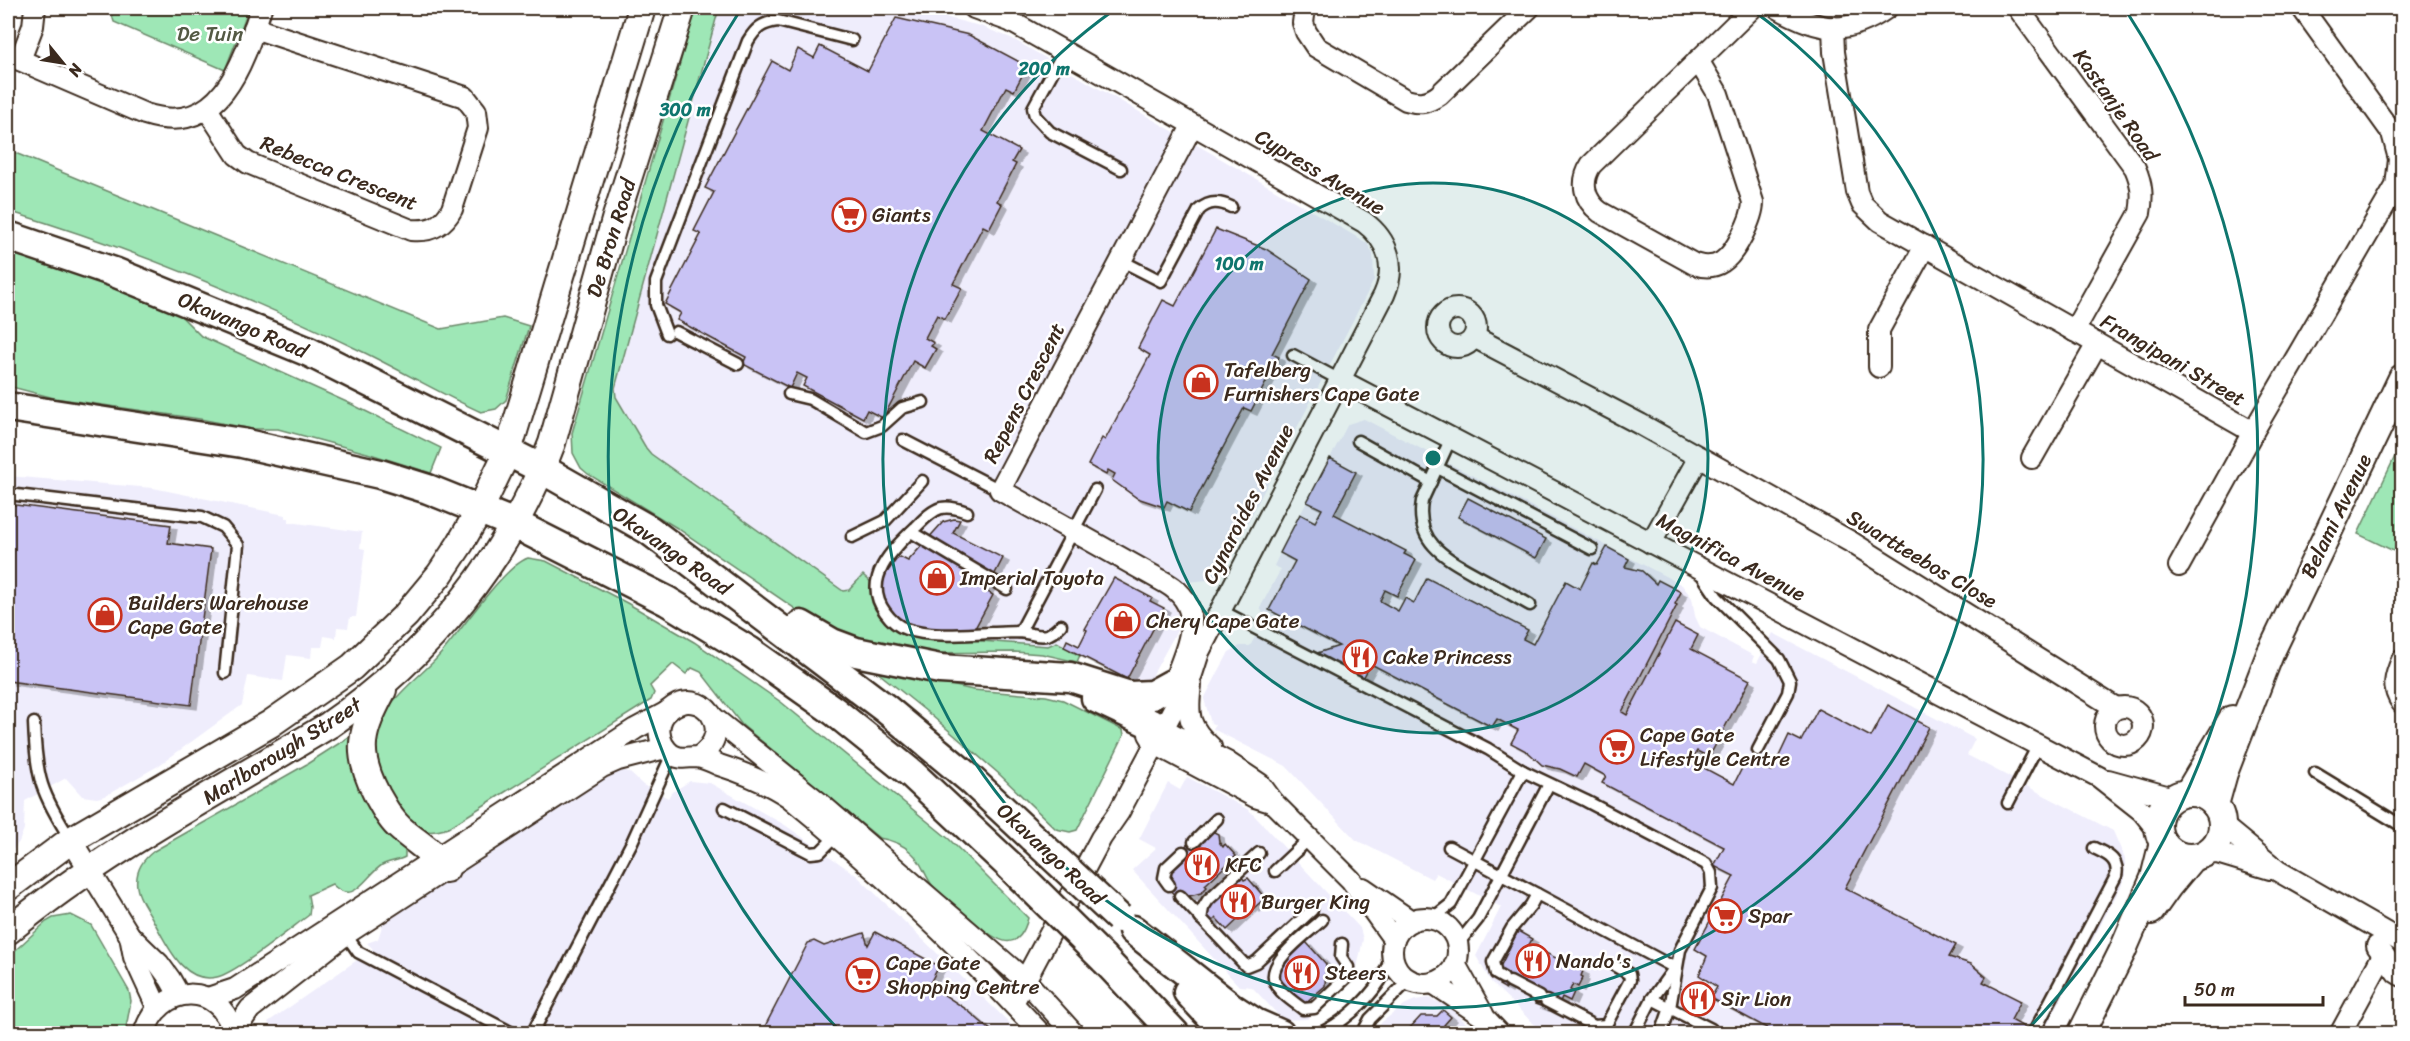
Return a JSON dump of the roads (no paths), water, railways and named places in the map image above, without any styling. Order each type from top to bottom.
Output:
[{"type":"main road","name":"Okavango Road","points":[[8,236],[114,272],[309,352],[508,451],[649,530],[886,709],[970,779],[1126,924],[1227,1034]]},
{"type":"main road","name":"Okavango Road","points":[[8,407],[242,443],[380,474],[428,489],[515,524],[667,601],[749,651],[834,711],[912,774],[1008,864],[1175,1034]]},
{"type":"main road","points":[[649,530],[812,632],[844,648],[879,658],[940,669],[1070,677],[1130,696],[1152,695],[1181,676]]},
{"type":"main road","points":[[1032,676],[1066,684],[1154,732]]},
{"type":"main road","points":[[1126,924],[1232,1008],[1255,1023],[1280,1034]]},
{"type":"main road","points":[[1130,986],[1143,1018],[1153,1034]]},
{"type":"street","points":[[34,8],[33,26],[14,58],[155,117],[166,119],[187,117],[207,109],[230,86],[261,8]]},
{"type":"street","name":"De Bron Road","points":[[480,509],[508,451],[642,8]]},
{"type":"street","name":"De Bron Road","points":[[515,524],[542,469],[552,442],[615,220],[682,8]]},
{"type":"street","name":"Cypress Avenue","points":[[974,8],[1010,21],[1064,51],[1364,222],[1380,236],[1391,265],[1388,285],[1340,380]]},
{"type":"street","points":[[1305,8],[1303,23],[1316,47],[1406,100],[1418,103],[1432,100],[1439,95],[1528,8]]},
{"type":"street","points":[[1698,60],[1718,94],[1753,202],[1751,217],[1729,256],[1723,262],[1708,267],[1694,264],[1600,212],[1588,200],[1584,185],[1591,165],[1698,60],[1752,8]]},
{"type":"street","points":[[1778,8],[1805,22],[1833,27],[1856,24],[1887,8]]},
{"type":"street","name":"Kastanje Road","points":[[2018,8],[2135,168],[2141,183],[2143,198],[2140,213],[2074,331]]},
{"type":"street","name":"Frangipani Street","points":[[1833,27],[1834,52],[1857,192],[1870,213],[2253,432],[2391,197],[2398,176],[2399,159],[2391,133],[2302,8]]},
{"type":"street","name":"Rebecca Crescent","points":[[207,109],[241,159],[411,230],[427,230],[442,223],[452,209],[478,128],[476,111],[465,97],[254,28]]},
{"type":"street","name":"Repens Crescent","points":[[1181,676],[1191,633],[1190,611],[1187,602],[1175,589],[1000,490],[1192,126]]},
{"type":"street","points":[[1879,367],[1879,330],[1925,246]]},
{"type":"street","name":"Swartteebos Close","points":[[1474,337],[1699,457],[1851,542],[2116,708]]},
{"type":"street","points":[[2032,458],[2097,344]]},
{"type":"street","name":"Belami Avenue","points":[[2219,815],[2224,773],[2270,654],[2403,378]]},
{"type":"street","name":"Magnifica Avenue","points":[[1340,380],[2099,777],[2142,811],[2161,837]]},
{"type":"street","name":"Cynaroides Avenue","points":[[1013,1003],[1101,838],[1109,804],[1154,732],[1181,676],[1199,652],[1340,380]]},
{"type":"street","points":[[2178,566],[2253,432]]},
{"type":"street","points":[[1652,543],[1699,457]]},
{"type":"street","name":"Marlborough Street","points":[[8,887],[70,840],[270,724],[352,667],[406,615],[433,582],[460,544],[480,509]]},
{"type":"street","name":"Marlborough Street","points":[[8,931],[48,898],[89,869],[329,725],[387,682],[422,648],[452,613],[491,562],[515,524]]},
{"type":"street","name":"Belami Avenue","points":[[2182,795],[2270,654]]},
{"type":"street","points":[[2403,660],[2394,681],[2396,692],[2403,703]]},
{"type":"street","points":[[1181,676],[1192,727],[1200,738],[1227,762],[1260,784],[1274,803],[1351,880],[1411,921]]},
{"type":"street","points":[[387,682],[368,720],[363,739],[363,758],[367,774],[388,815],[400,829],[442,863]]},
{"type":"street","points":[[208,998],[235,989],[342,928],[442,863],[635,729],[665,713],[674,705],[685,702],[697,703],[707,709],[714,718],[821,804],[1025,980],[1074,1034]]},
{"type":"street","points":[[665,713],[659,730],[668,751]]},
{"type":"street","points":[[442,863],[602,767],[618,760],[668,751],[689,759],[698,757],[708,751],[714,741],[717,730],[714,718]]},
{"type":"street","points":[[1154,732],[1227,762]]},
{"type":"street","points":[[1154,732],[1255,797],[1274,803]]},
{"type":"street","points":[[698,757],[755,777],[776,788],[929,920],[986,973],[1041,1034]]},
{"type":"street","name":"Magnifica Avenue","points":[[2099,777],[2166,796],[2182,795]]},
{"type":"street","points":[[2082,1030],[2122,952],[2154,878],[2161,837],[2162,811],[2168,802],[2182,795],[2207,798],[2219,815],[2278,871]]},
{"type":"street","points":[[2122,952],[2168,886],[2199,856],[2214,847],[2220,836],[2219,815]]},
{"type":"street","points":[[2161,837],[2171,851],[2181,856],[2217,853],[2278,871],[2403,942]]},
{"type":"street","points":[[70,840],[130,936],[159,964],[178,995]]},
{"type":"street","points":[[1351,880],[1393,947],[1398,970],[1410,980],[1421,984],[1433,983],[1446,976],[1456,954]]},
{"type":"street","points":[[1393,947],[1397,932],[1411,921],[1432,918],[1446,925],[1455,937],[1456,954],[1485,1018]]},
{"type":"street","points":[[2360,918],[2383,955],[2401,970]]},
{"type":"street","points":[[238,1034],[243,1018],[250,1009],[342,928]]},
{"type":"street","points":[[130,936],[134,957],[157,1007]]},
{"type":"street","points":[[2340,1034],[2383,955]]},
{"type":"street","points":[[1433,983],[1485,1018],[1500,1034]]},
{"type":"street","points":[[144,1033],[157,1007],[178,995],[194,994],[208,998],[222,1008],[230,1022],[233,1034]]},
{"type":"lane","points":[[738,364],[672,333],[656,305],[656,282],[748,41],[756,29],[765,22],[778,21],[852,40]]},
{"type":"lane","points":[[1064,51],[1033,108],[1035,116],[1050,132],[1122,169]]},
{"type":"lane","points":[[1120,260],[1161,281],[1199,210],[1209,203],[1217,202],[1231,207]]},
{"type":"lane","points":[[1293,355],[1340,380]]},
{"type":"lane","points":[[789,394],[810,399],[866,432],[882,426],[902,408],[923,402]]},
{"type":"lane","points":[[1451,438],[1422,501],[1420,512],[1428,537],[1444,557],[1530,605]]},
{"type":"lane","points":[[903,440],[1000,490]]},
{"type":"lane","points":[[1358,441],[1431,482]]},
{"type":"lane","points":[[1437,468],[1592,549]]},
{"type":"lane","points":[[852,537],[885,521],[922,481]]},
{"type":"lane","points":[[1020,632],[1095,490]]},
{"type":"lane","points":[[8,494],[202,517],[223,527],[238,545],[225,674]]},
{"type":"lane","points":[[968,512],[957,508],[940,508],[930,514],[895,547],[878,573],[878,596],[881,606],[891,619],[904,628],[926,633],[1020,632],[1042,636],[1049,635],[1061,625]]},
{"type":"lane","points":[[911,532],[1007,589]]},
{"type":"lane","points":[[1697,567],[1717,597],[1779,659],[1790,681],[1788,693],[1758,750]]},
{"type":"lane","points":[[1220,610],[1488,749],[1523,771],[1586,801],[1709,868],[1713,883],[1680,950],[1675,968],[1670,1008],[1661,1034]]},
{"type":"lane","points":[[34,723],[35,761],[40,783],[70,840]]},
{"type":"lane","points":[[2008,803],[2038,745]]},
{"type":"lane","points":[[532,1034],[632,842],[668,751]]},
{"type":"lane","points":[[1432,918],[1451,904],[1523,771]]},
{"type":"lane","points":[[2315,773],[2403,826]]},
{"type":"lane","points":[[1456,954],[1502,875],[1549,784]]},
{"type":"lane","points":[[724,808],[811,853],[820,852],[835,837]]},
{"type":"lane","points":[[1194,842],[1217,819]]},
{"type":"lane","points":[[1275,871],[1310,838]]},
{"type":"lane","points":[[1449,847],[1675,968]]},
{"type":"lane","points":[[2033,1034],[2116,876],[2117,865],[2113,859],[2094,848]]},
{"type":"lane","points":[[1169,885],[1164,878],[1166,868],[1183,852]]},
{"type":"lane","points":[[1201,919],[1208,900],[1259,853]]},
{"type":"lane","points":[[1537,894],[1512,928],[1493,962],[1496,974],[1594,1026],[1606,1025],[1630,980],[1627,972],[1615,966]]},
{"type":"lane","points":[[1180,897],[1246,966],[1256,962],[1312,910]]},
{"type":"lane","points":[[1322,920],[1277,962],[1273,974],[1278,988],[1303,1009],[1314,1008],[1348,976],[1348,967],[1341,957],[1342,944]]},
{"type":"lane","points":[[342,928],[358,952],[514,1034]]},
{"type":"lane","points":[[1318,1034],[1340,1021],[1371,993],[1381,980],[1393,947]]},
{"type":"lane","points":[[1634,1034],[1652,999],[1675,968]]},
{"type":"lane","points":[[1362,1034],[1370,1019],[1410,980]]},
{"type":"lane","points":[[1652,999],[1711,1029]]},
{"type":"place","name":"Giants","points":[[849,215]]},
{"type":"place","name":"Tafelberg Furnishers Cape Gate","points":[[1201,382]]},
{"type":"place","name":"Imperial Toyota","points":[[937,578]]},
{"type":"place","name":"Builders Warehouse Cape Gate","points":[[105,615]]},
{"type":"place","name":"Chery Cape Gate","points":[[1123,621]]},
{"type":"place","name":"Cake Princess","points":[[1360,657]]},
{"type":"place","name":"Cape Gate Lifestyle Centre","points":[[1617,747]]},
{"type":"place","name":"KFC","points":[[1202,865]]},
{"type":"place","name":"Burger King","points":[[1238,902]]},
{"type":"place","name":"Spar","points":[[1725,916]]},
{"type":"place","name":"Nando's","points":[[1533,961]]},
{"type":"place","name":"Steers","points":[[1302,973]]},
{"type":"place","name":"Cape Gate Shopping Centre","points":[[863,975]]},
{"type":"place","name":"Sir Lion","points":[[1698,999]]},
{"type":"park label","name":"De Tuin","points":[[210,34]]}]
